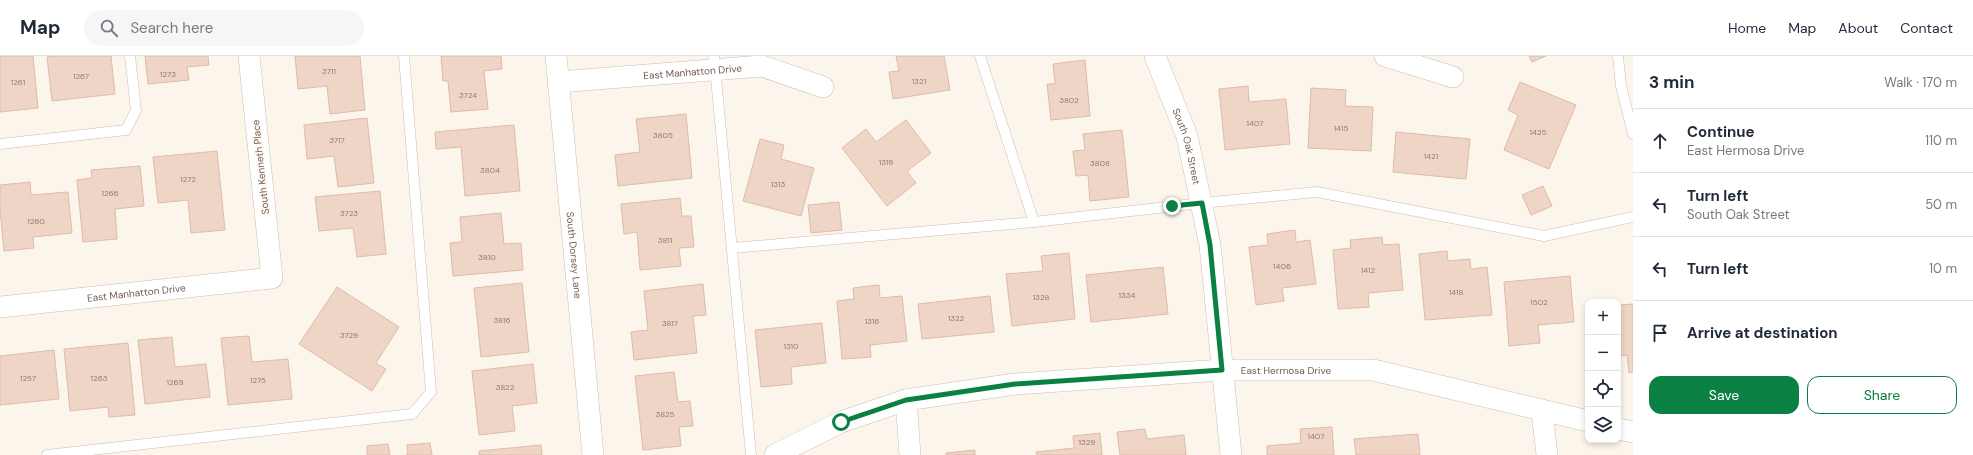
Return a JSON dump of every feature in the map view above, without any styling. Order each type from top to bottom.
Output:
[{"type":"street","name":"South Kenneth Place","points":[[249,56],[272,278]]},
{"type":"street","name":"South Dorsey Lane","points":[[556,56],[593,455]]},
{"type":"street","name":"South Oak Street","points":[[1155,56],[1187,136],[1202,203],[1210,245],[1231,455]]},
{"type":"street","points":[[1385,56],[1453,78]]},
{"type":"street","name":"East Manhatton Drive","points":[[558,82],[714,63],[762,66],[823,88]]},
{"type":"street","name":"East Manhatton Drive","points":[[0,307],[272,278]]},
{"type":"street","name":"East Hermosa Drive","points":[[775,455],[841,422],[906,400],[1015,384],[1222,370],[1373,370],[1585,420]]},
{"type":"street","points":[[906,400],[910,455]]},
{"type":"street","points":[[1542,410],[1546,455]]},
{"type":"street","points":[[1621,429],[1633,432]]},
{"type":"lane","points":[[0,144],[126,130],[136,110],[130,56]]},
{"type":"lane","points":[[47,455],[412,414],[431,392],[404,56]]},
{"type":"lane","points":[[980,56],[1034,222]]},
{"type":"lane","points":[[1618,56],[1621,86],[1633,134]]},
{"type":"lane","points":[[714,63],[751,455]]},
{"type":"lane","points":[[732,248],[1034,222],[1317,192],[1544,236],[1633,217]]},
{"type":"building","points":[[0,56],[33,56],[38,108],[0,112]]},
{"type":"building","points":[[111,56],[115,94],[52,101],[47,57]]},
{"type":"building","points":[[145,56],[208,56],[209,65],[187,67],[189,80],[148,84]]},
{"type":"building","points":[[295,56],[360,56],[365,110],[330,114],[327,86],[298,89]]},
{"type":"building","points":[[441,56],[501,56],[502,69],[484,71],[488,109],[451,112],[448,81],[443,81]]},
{"type":"building","points":[[896,56],[944,56],[950,90],[893,99],[889,72],[899,71]]},
{"type":"building","points":[[1529,56],[1546,56],[1532,62]]},
{"type":"building","points":[[1085,60],[1090,116],[1051,120],[1047,84],[1055,84],[1053,64]]},
{"type":"building","points":[[1520,82],[1576,105],[1549,169],[1504,150],[1518,115],[1508,110]]},
{"type":"building","points":[[1248,86],[1249,102],[1286,99],[1290,144],[1225,150],[1219,89]]},
{"type":"building","points":[[1311,88],[1346,90],[1345,106],[1373,107],[1371,151],[1308,148]]},
{"type":"building","points":[[686,114],[692,178],[618,186],[615,155],[640,152],[636,119]]},
{"type":"building","points":[[367,118],[374,183],[338,187],[334,156],[307,159],[304,125]]},
{"type":"building","points":[[906,120],[931,153],[907,171],[916,183],[887,206],[842,148],[866,129],[876,142]]},
{"type":"building","points":[[514,125],[520,191],[465,196],[461,147],[436,149],[435,132]]},
{"type":"building","points":[[1122,130],[1129,197],[1090,201],[1088,175],[1076,176],[1073,151],[1085,150],[1083,134]]},
{"type":"building","points":[[1396,132],[1470,139],[1466,179],[1393,172]]},
{"type":"building","points":[[760,139],[784,145],[781,159],[814,168],[801,216],[743,201]]},
{"type":"building","points":[[217,151],[225,230],[191,233],[188,200],[158,203],[153,157]]},
{"type":"building","points":[[140,166],[144,206],[115,209],[117,239],[83,242],[77,180],[92,178],[91,170]]},
{"type":"building","points":[[30,182],[31,195],[68,192],[72,233],[33,237],[34,248],[4,251],[0,209],[0,185]]},
{"type":"building","points":[[1543,186],[1552,206],[1531,215],[1522,195]]},
{"type":"building","points":[[380,191],[386,254],[357,257],[353,228],[319,231],[315,197]]},
{"type":"building","points":[[680,198],[682,216],[691,216],[694,247],[679,248],[681,266],[640,270],[637,232],[624,234],[621,204]]},
{"type":"building","points":[[839,202],[842,230],[811,233],[808,205]]},
{"type":"building","points":[[501,213],[504,244],[521,243],[523,270],[453,276],[450,243],[462,242],[460,217]]},
{"type":"building","points":[[1295,230],[1296,242],[1310,240],[1316,284],[1282,288],[1284,301],[1256,305],[1249,247],[1268,245],[1267,234]]},
{"type":"building","points":[[1382,237],[1383,245],[1399,244],[1403,290],[1368,293],[1369,307],[1338,309],[1333,250],[1351,248],[1350,240]]},
{"type":"building","points":[[1447,251],[1448,261],[1470,259],[1471,269],[1487,267],[1492,315],[1425,320],[1419,254]]},
{"type":"building","points":[[1069,253],[1075,319],[1012,326],[1006,274],[1043,271],[1041,256]]},
{"type":"building","points":[[1163,267],[1168,314],[1091,322],[1086,275]]},
{"type":"building","points":[[1570,276],[1574,322],[1538,325],[1540,343],[1509,346],[1504,282]]},
{"type":"building","points":[[522,283],[529,352],[481,357],[474,288]]},
{"type":"building","points":[[703,284],[706,315],[693,316],[697,353],[634,360],[631,332],[648,330],[644,291]]},
{"type":"building","points":[[879,285],[880,298],[902,296],[907,341],[870,345],[871,357],[842,359],[837,301],[854,299],[853,288]]},
{"type":"building","points":[[337,287],[399,327],[376,363],[386,369],[372,391],[299,344]]},
{"type":"building","points":[[990,296],[994,332],[922,339],[918,304]]},
{"type":"building","points":[[1633,304],[1633,372],[1629,373],[1627,355],[1621,356],[1621,305]]},
{"type":"building","points":[[822,323],[826,363],[791,367],[792,384],[761,387],[755,330]]},
{"type":"building","points":[[249,336],[252,362],[288,359],[292,399],[228,405],[221,338]]},
{"type":"building","points":[[172,337],[175,367],[206,364],[210,397],[145,404],[138,340]]},
{"type":"building","points":[[128,343],[135,415],[109,417],[108,407],[70,411],[64,349]]},
{"type":"building","points":[[54,350],[59,399],[0,405],[0,356]]},
{"type":"building","points":[[533,364],[537,403],[512,406],[515,431],[479,435],[472,371]]},
{"type":"building","points":[[674,372],[678,402],[690,401],[693,426],[679,427],[681,446],[643,450],[635,376]]},
{"type":"building","points":[[1332,427],[1334,455],[1267,455],[1267,446],[1301,443],[1300,429]]},
{"type":"building","points":[[1145,429],[1147,439],[1184,435],[1186,455],[1120,455],[1117,432]]},
{"type":"building","points":[[1100,433],[1102,455],[1037,455],[1036,452],[1074,448],[1073,436]]},
{"type":"building","points":[[1418,434],[1420,455],[1356,455],[1354,439]]},
{"type":"building","points":[[430,443],[432,455],[408,455],[407,445]]},
{"type":"building","points":[[388,444],[390,455],[367,455],[367,446]]},
{"type":"building","points":[[541,445],[542,455],[479,455],[479,451]]},
{"type":"building","points":[[975,450],[975,455],[946,455],[946,453]]},
{"type":"route","points":[[841,422],[906,400],[1015,384],[1222,370],[1210,245],[1202,203],[1172,206]]}]
